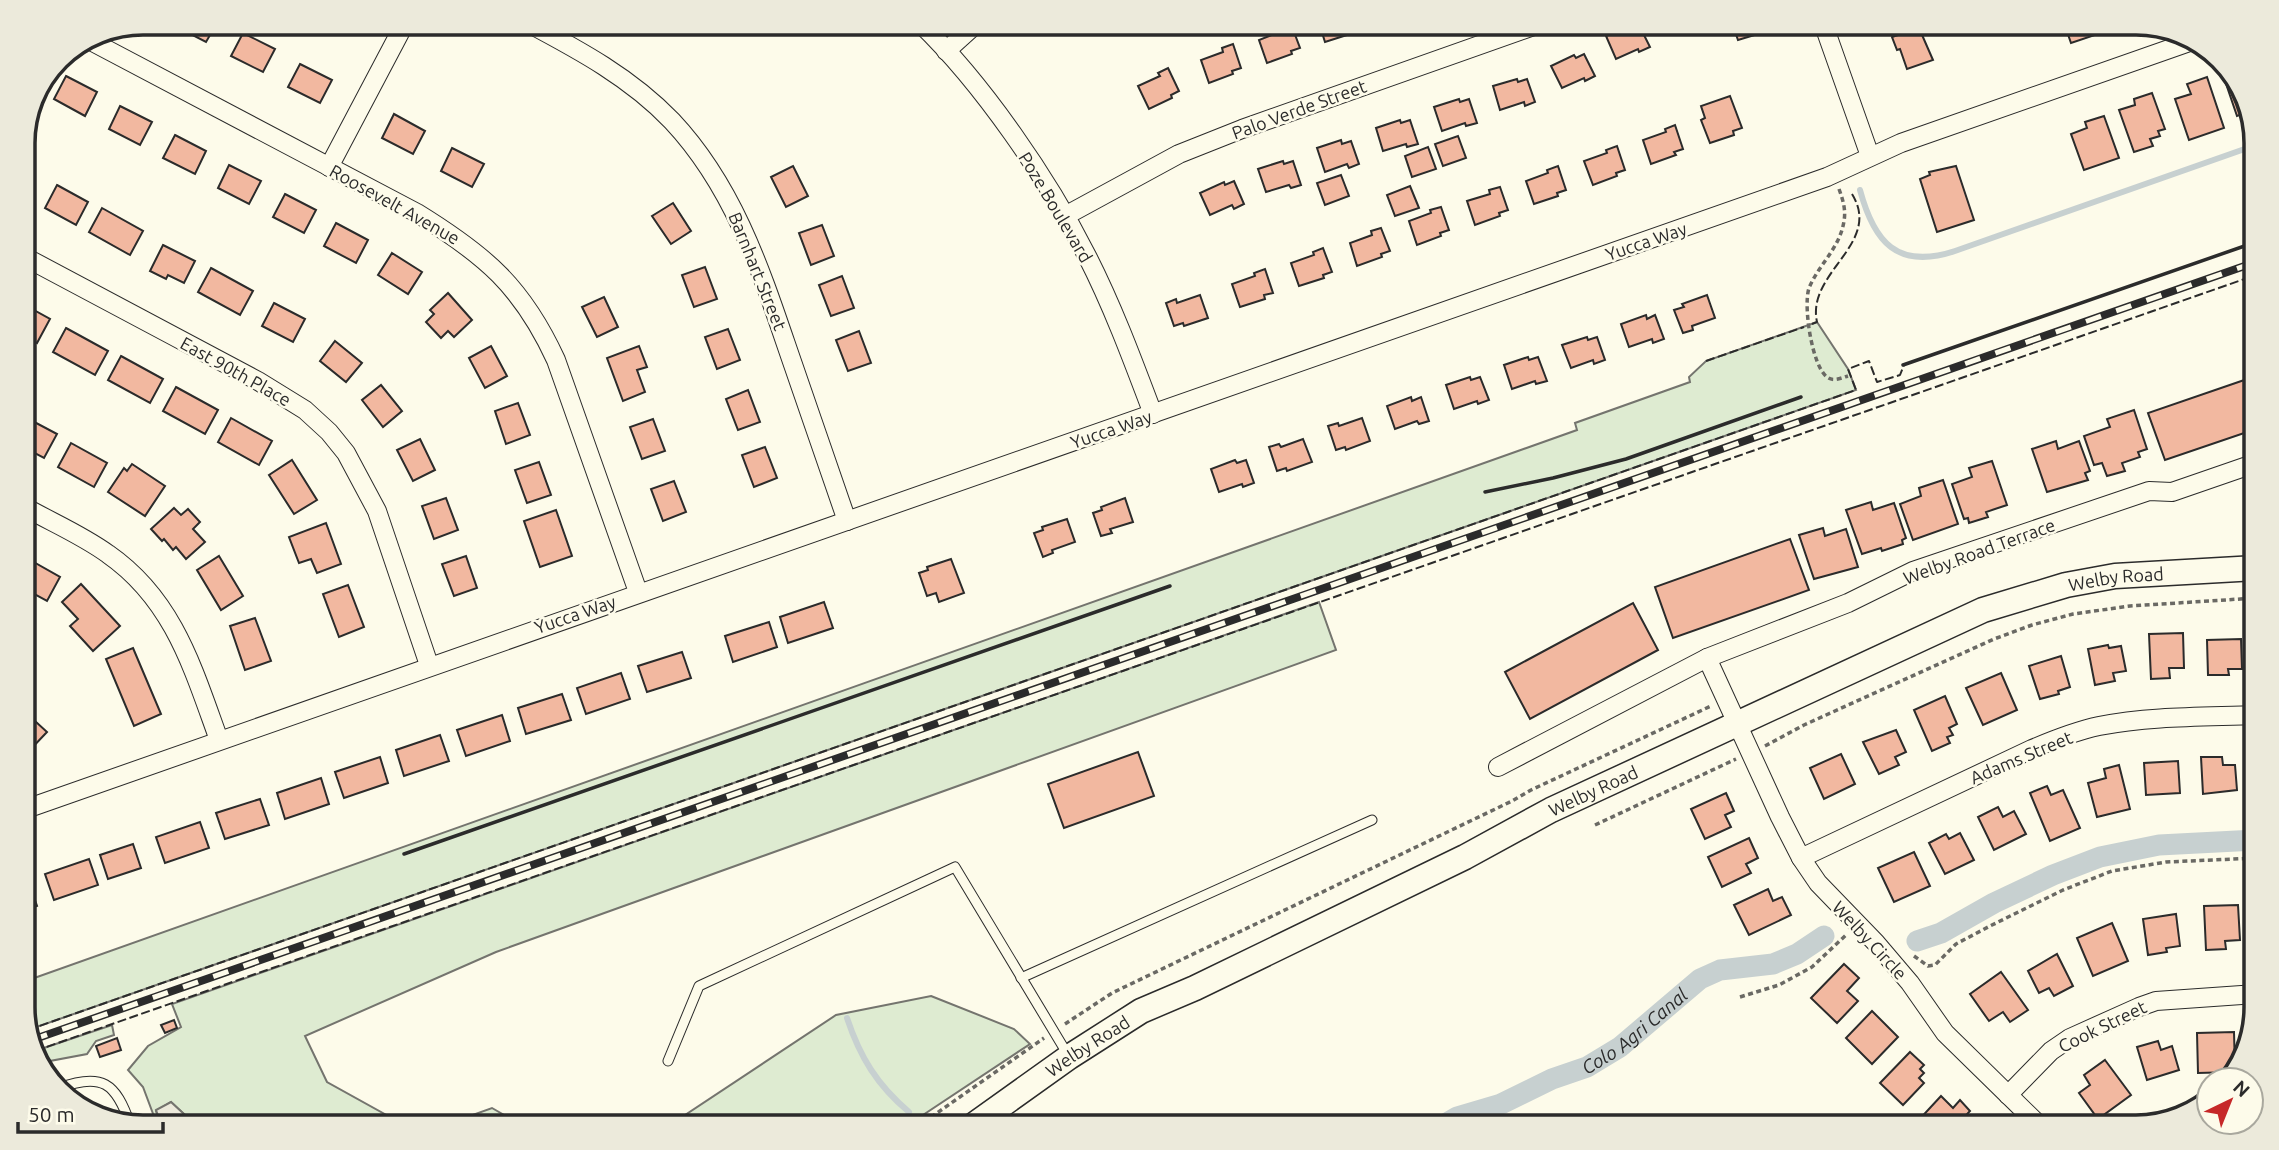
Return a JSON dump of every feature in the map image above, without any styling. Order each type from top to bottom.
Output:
[{"type":"street","points":[[329,167],[399,35]]},
{"type":"street","name":"Barnhart Street","points":[[549,35],[606,67],[642,94],[672,122],[713,173],[738,216],[763,278],[847,521]]},
{"type":"street","name":"Poze Boulevard","points":[[931,35],[1003,123],[1065,216],[1118,322],[1153,414]]},
{"type":"street","points":[[946,51],[964,35]]},
{"type":"street","name":"Palo Verde Street","points":[[1065,216],[1179,154],[1508,35]]},
{"type":"street","points":[[1827,35],[1870,156]]},
{"type":"street","name":"Roosevelt Avenue","points":[[99,45],[460,239],[513,288],[541,327],[556,360],[638,592]]},
{"type":"street","name":"Yucca Way","points":[[35,806],[429,665],[1834,174],[1901,143],[2181,45]]},
{"type":"street","name":"East 90th Place","points":[[35,262],[258,381],[304,410],[329,432],[346,453],[377,511],[429,665]]},
{"type":"street","name":"Welby Road Terrace","points":[[1498,767],[1707,658],[1849,603],[1913,571],[2149,491],[2172,492],[2244,467]]},
{"type":"street","points":[[35,513],[107,553],[153,593],[191,662],[219,740]]},
{"type":"street","name":"Welby Road","points":[[988,1115],[1069,1057],[1141,1011],[1195,988],[1465,857],[1551,810],[1983,610],[2066,584],[2115,576],[2244,569]]},
{"type":"street","points":[[1707,658],[1738,724]]},
{"type":"street","name":"Adams Street","points":[[1801,858],[2066,735],[2097,726],[2134,721],[2244,716]]},
{"type":"street","name":"Welby Circle","points":[[1738,724],[1780,817],[1801,858],[1818,883],[1876,943],[1945,1033],[2028,1115]]},
{"type":"street","name":"Cook Street","points":[[2008,1096],[2051,1051],[2070,1038],[2139,1007],[2156,1001],[2244,995]]},
{"type":"lane","points":[[1021,978],[1372,820]]},
{"type":"lane","points":[[668,1061],[699,986],[955,867],[1069,1057]]},
{"type":"lane","points":[[69,1085],[84,1080],[108,1085],[124,1104],[125,1113]]},
{"type":"path","points":[[1834,174],[1844,205],[1845,219],[1836,246],[1810,288],[1805,311],[1822,370],[1827,377],[1835,380],[1847,376]]},
{"type":"path","points":[[1774,742],[1804,725],[1994,639],[2032,625],[2073,614],[2130,606],[2244,599]]},
{"type":"path","points":[[934,1115],[1112,993],[1531,790],[1726,699]]},
{"type":"path","points":[[1595,825],[1727,763]]},
{"type":"path","points":[[1912,954],[1927,966],[1935,965],[1961,941],[2063,890],[2112,871],[2166,862],[2244,859]]},
{"type":"path","points":[[1740,997],[1779,985],[1812,967],[1845,936]]},
{"type":"green space","points":[[1817,322],[1848,369],[1856,390],[37,1027],[35,978],[1577,430],[1575,423],[1690,382],[1689,377],[1706,361]]},
{"type":"green space","points":[[1319,602],[1336,650],[496,952],[305,1036],[327,1082],[386,1115],[185,1115],[171,1102],[156,1111],[158,1115],[154,1115],[143,1087],[128,1070],[148,1046],[181,1027],[172,1004]]},
{"type":"green space","points":[[931,996],[1014,1029],[1030,1044],[923,1115],[685,1115],[836,1015]]},
{"type":"green space","points":[[112,1025],[114,1035],[96,1041],[87,1054],[50,1061],[43,1048]]},
{"type":"green space","points":[[492,1108],[504,1115],[472,1115]]},
{"type":"shaded area","points":[[171,1102],[185,1115],[158,1115],[156,1110]]},
{"type":"building","points":[[192,35],[210,35],[206,42]]},
{"type":"building","points":[[242,35],[275,49],[263,72],[231,56]]},
{"type":"building","points":[[1272,35],[1295,35],[1300,48],[1291,51],[1292,54],[1267,63],[1259,40]]},
{"type":"building","points":[[1323,35],[1347,35],[1325,42]]},
{"type":"building","points":[[1644,35],[1650,47],[1639,52],[1638,49],[1616,59],[1606,36]]},
{"type":"building","points":[[1736,35],[1754,35],[1738,40]]},
{"type":"building","points":[[1922,35],[1933,60],[1907,69],[1900,49],[1897,50],[1892,37]]},
{"type":"building","points":[[2068,35],[2095,35],[2071,43]]},
{"type":"building","points":[[1233,44],[1241,68],[1209,83],[1201,60],[1223,52],[1222,48]]},
{"type":"building","points":[[1584,54],[1595,76],[1562,88],[1551,66],[1574,55],[1576,58]]},
{"type":"building","points":[[300,64],[332,80],[320,103],[288,87]]},
{"type":"building","points":[[1168,68],[1179,91],[1171,95],[1172,98],[1149,109],[1138,86],[1160,76],[1158,73]]},
{"type":"building","points":[[66,76],[97,92],[85,116],[54,99]]},
{"type":"building","points":[[2207,77],[2224,128],[2189,140],[2175,99],[2191,94],[2187,84]]},
{"type":"building","points":[[1517,79],[1518,82],[1527,79],[1535,102],[1525,106],[1524,102],[1500,110],[1493,86]]},
{"type":"building","points":[[2226,82],[2238,108],[2240,115],[2237,116]]},
{"type":"building","points":[[2152,93],[2165,129],[2158,131],[2160,136],[2150,139],[2153,146],[2134,152],[2119,110],[2135,105],[2134,99]]},
{"type":"building","points":[[1730,96],[1742,128],[1733,131],[1734,135],[1710,143],[1701,120],[1705,118],[1701,106]]},
{"type":"building","points":[[1459,99],[1460,102],[1469,99],[1477,123],[1466,126],[1465,123],[1442,131],[1434,107]]},
{"type":"building","points":[[120,106],[152,122],[140,145],[109,129]]},
{"type":"building","points":[[394,114],[425,131],[413,154],[382,138]]},
{"type":"building","points":[[2104,116],[2119,158],[2084,170],[2071,134],[2087,128],[2085,122]]},
{"type":"building","points":[[1400,120],[1401,123],[1410,120],[1418,144],[1407,147],[1406,144],[1383,151],[1376,128]]},
{"type":"building","points":[[1675,125],[1683,149],[1674,152],[1676,155],[1651,164],[1643,140],[1666,132],[1665,129]]},
{"type":"building","points":[[175,135],[206,151],[195,174],[163,158]]},
{"type":"building","points":[[1458,136],[1466,158],[1443,166],[1435,144]]},
{"type":"building","points":[[1341,140],[1342,144],[1351,141],[1359,164],[1349,168],[1347,164],[1325,172],[1317,148]]},
{"type":"building","points":[[1617,146],[1625,170],[1593,185],[1584,161],[1607,153],[1606,150]]},
{"type":"building","points":[[1428,147],[1436,169],[1412,177],[1405,156]]},
{"type":"building","points":[[452,148],[484,164],[472,187],[441,171]]},
{"type":"building","points":[[1283,161],[1284,164],[1293,161],[1301,185],[1291,188],[1289,185],[1266,192],[1258,169]]},
{"type":"building","points":[[229,165],[261,181],[249,204],[218,188]]},
{"type":"building","points":[[793,166],[808,196],[786,207],[771,177]]},
{"type":"building","points":[[1558,166],[1566,190],[1557,193],[1558,196],[1534,204],[1526,181]]},
{"type":"building","points":[[1956,166],[1974,220],[1937,232],[1920,179],[1930,175],[1929,172]]},
{"type":"building","points":[[1341,175],[1349,196],[1325,205],[1317,183]]},
{"type":"building","points":[[1234,181],[1244,204],[1234,209],[1232,205],[1210,215],[1200,193],[1224,182],[1225,185]]},
{"type":"building","points":[[57,185],[88,202],[76,225],[45,208]]},
{"type":"building","points":[[1410,186],[1419,208],[1395,216],[1387,195]]},
{"type":"building","points":[[1500,187],[1508,210],[1499,213],[1500,216],[1475,225],[1467,201],[1490,194],[1489,190]]},
{"type":"building","points":[[285,194],[316,210],[304,233],[273,217]]},
{"type":"building","points":[[673,203],[691,231],[671,244],[652,216]]},
{"type":"building","points":[[1441,207],[1449,230],[1417,245],[1409,221]]},
{"type":"building","points":[[102,208],[143,231],[130,255],[89,232]]},
{"type":"building","points":[[336,223],[368,240],[356,263],[324,246]]},
{"type":"building","points":[[822,225],[834,256],[811,265],[799,233]]},
{"type":"building","points":[[1381,228],[1390,251],[1381,254],[1382,257],[1357,266],[1350,243],[1372,235],[1371,231]]},
{"type":"building","points":[[163,245],[195,261],[184,283],[168,275],[166,279],[150,271]]},
{"type":"building","points":[[1323,248],[1332,272],[1323,275],[1324,278],[1299,286],[1291,263],[1314,255],[1313,252]]},
{"type":"building","points":[[392,253],[422,272],[408,294],[378,275]]},
{"type":"building","points":[[705,267],[717,299],[694,307],[682,275]]},
{"type":"building","points":[[211,268],[253,291],[240,315],[198,292]]},
{"type":"building","points":[[1265,269],[1273,293],[1264,295],[1265,299],[1240,307],[1232,284],[1255,276],[1254,273]]},
{"type":"building","points":[[842,276],[854,308],[831,316],[819,285]]},
{"type":"building","points":[[448,293],[472,320],[454,337],[448,331],[441,338],[426,322],[434,314],[430,310]]},
{"type":"building","points":[[1200,295],[1208,318],[1184,326],[1183,323],[1174,326],[1166,303],[1176,299],[1177,303]]},
{"type":"building","points":[[1707,295],[1715,318],[1692,326],[1693,330],[1683,333],[1674,310],[1684,307],[1682,304]]},
{"type":"building","points":[[604,297],[618,327],[597,337],[582,307]]},
{"type":"building","points":[[274,303],[305,319],[293,342],[262,326]]},
{"type":"building","points":[[35,311],[50,319],[37,343],[35,342]]},
{"type":"building","points":[[1646,315],[1647,319],[1655,315],[1664,339],[1653,343],[1652,339],[1629,347],[1621,324]]},
{"type":"building","points":[[66,328],[108,351],[95,375],[53,352]]},
{"type":"building","points":[[728,329],[740,360],[717,369],[705,337]]},
{"type":"building","points":[[859,331],[871,363],[848,371],[836,340]]},
{"type":"building","points":[[1587,337],[1588,340],[1597,337],[1605,360],[1594,364],[1593,360],[1571,368],[1562,345]]},
{"type":"building","points":[[335,341],[362,363],[346,382],[320,361]]},
{"type":"building","points":[[491,346],[507,376],[485,388],[469,358]]},
{"type":"building","points":[[639,346],[647,367],[637,370],[645,392],[623,401],[607,358]]},
{"type":"building","points":[[121,356],[163,379],[150,403],[108,380]]},
{"type":"building","points":[[1528,357],[1529,360],[1538,357],[1547,381],[1536,384],[1535,381],[1512,389],[1504,365]]},
{"type":"building","points":[[1470,377],[1471,380],[1480,377],[1489,400],[1454,409],[1446,385]]},
{"type":"building","points":[[2244,380],[2244,433],[2165,460],[2148,413]]},
{"type":"building","points":[[381,385],[402,411],[383,427],[362,400]]},
{"type":"building","points":[[176,387],[218,410],[205,434],[163,411]]},
{"type":"building","points":[[748,390],[760,422],[738,430],[726,399]]},
{"type":"building","points":[[1411,397],[1412,401],[1421,397],[1429,421],[1419,424],[1417,421],[1395,429],[1387,406]]},
{"type":"building","points":[[518,403],[530,435],[506,444],[495,411]]},
{"type":"building","points":[[2134,410],[2147,449],[2138,452],[2140,457],[2122,463],[2125,471],[2107,476],[2102,463],[2094,465],[2084,436],[2110,427],[2107,419]]},
{"type":"building","points":[[231,418],[272,441],[259,465],[218,442]]},
{"type":"building","points":[[1362,418],[1370,441],[1346,450],[1345,447],[1336,450],[1328,426],[1338,423],[1339,426]]},
{"type":"building","points":[[653,419],[665,451],[642,459],[630,427]]},
{"type":"building","points":[[35,422],[57,434],[44,458],[35,453]]},
{"type":"building","points":[[420,439],[435,470],[413,481],[397,450]]},
{"type":"building","points":[[1303,439],[1312,462],[1287,471],[1286,468],[1277,471],[1269,447],[1279,444],[1281,447]]},
{"type":"building","points":[[2056,441],[2058,449],[2079,441],[2090,471],[2085,473],[2088,480],[2047,492],[2032,449]]},
{"type":"building","points":[[71,443],[107,463],[94,487],[58,467]]},
{"type":"building","points":[[765,447],[777,478],[754,487],[742,455]]},
{"type":"building","points":[[292,460],[317,500],[294,514],[269,475]]},
{"type":"building","points":[[1235,460],[1237,463],[1246,460],[1254,483],[1219,492],[1211,469]]},
{"type":"building","points":[[1992,461],[2007,505],[1986,512],[1988,517],[1969,523],[1968,518],[1964,519],[1952,484],[1972,477],[1969,468]]},
{"type":"building","points":[[539,462],[551,495],[527,503],[515,470]]},
{"type":"building","points":[[132,464],[165,486],[145,516],[108,492],[124,468],[127,471]]},
{"type":"building","points":[[1943,480],[1958,524],[1913,540],[1900,504],[1921,496],[1919,488]]},
{"type":"building","points":[[674,481],[686,512],[663,521],[651,489]]},
{"type":"building","points":[[446,498],[458,530],[434,539],[422,506]]},
{"type":"building","points":[[1125,498],[1133,522],[1110,529],[1112,533],[1101,536],[1093,513]]},
{"type":"building","points":[[1871,502],[1873,510],[1894,503],[1906,538],[1902,540],[1903,544],[1862,554],[1846,510]]},
{"type":"building","points":[[174,508],[181,515],[188,509],[200,522],[193,529],[205,542],[186,559],[176,547],[173,550],[151,529]]},
{"type":"building","points":[[556,510],[572,556],[540,567],[524,521]]},
{"type":"building","points":[[1067,519],[1075,542],[1052,550],[1053,553],[1043,557],[1034,533],[1043,530],[1042,527]]},
{"type":"building","points":[[326,523],[341,564],[317,573],[311,559],[299,563],[289,537]]},
{"type":"building","points":[[1823,528],[1825,536],[1846,529],[1858,567],[1814,579],[1799,535]]},
{"type":"building","points":[[1790,539],[1809,590],[1673,638],[1655,587]]},
{"type":"building","points":[[219,556],[243,596],[221,610],[197,570]]},
{"type":"building","points":[[466,556],[477,588],[454,596],[442,564]]},
{"type":"building","points":[[951,559],[964,593],[939,602],[936,593],[927,596],[919,573],[928,570],[927,567]]},
{"type":"building","points":[[35,563],[60,577],[47,601],[35,594]]},
{"type":"building","points":[[81,584],[120,626],[93,651],[70,626],[78,619],[62,602]]},
{"type":"building","points":[[348,585],[364,627],[339,637],[323,594]]},
{"type":"building","points":[[824,602],[833,628],[788,643],[780,617]]},
{"type":"building","points":[[1633,603],[1658,650],[1530,719],[1505,672]]},
{"type":"building","points":[[255,618],[271,661],[245,670],[230,626]]},
{"type":"building","points":[[769,622],[777,647],[733,662],[725,636]]},
{"type":"building","points":[[2183,633],[2184,668],[2169,668],[2170,678],[2151,679],[2149,634]]},
{"type":"building","points":[[2241,639],[2242,669],[2228,669],[2229,675],[2208,675],[2207,640]]},
{"type":"building","points":[[2108,645],[2109,648],[2121,646],[2126,671],[2113,673],[2115,681],[2095,685],[2088,649]]},
{"type":"building","points":[[133,648],[161,714],[134,726],[106,659]]},
{"type":"building","points":[[682,652],[691,678],[647,692],[638,666]]},
{"type":"building","points":[[2061,656],[2070,687],[2058,691],[2059,694],[2040,699],[2029,666]]},
{"type":"building","points":[[621,673],[630,699],[586,714],[577,688]]},
{"type":"building","points":[[2001,673],[2017,710],[1983,725],[1966,688]]},
{"type":"building","points":[[562,694],[571,720],[526,734],[518,708]]},
{"type":"building","points":[[1945,696],[1957,724],[1949,728],[1953,735],[1947,737],[1950,743],[1932,751],[1914,710]]},
{"type":"building","points":[[502,715],[510,741],[466,756],[457,730]]},
{"type":"building","points":[[35,721],[47,732],[35,745]]},
{"type":"building","points":[[1896,730],[1906,752],[1895,757],[1899,765],[1879,774],[1863,742]]},
{"type":"building","points":[[440,735],[449,761],[404,776],[396,750]]},
{"type":"building","points":[[1138,752],[1154,796],[1064,828],[1048,784]]},
{"type":"building","points":[[1841,754],[1855,784],[1824,799],[1810,768]]},
{"type":"building","points":[[380,757],[388,783],[344,798],[335,772]]},
{"type":"building","points":[[2201,757],[2222,757],[2223,765],[2235,765],[2237,790],[2203,794]]},
{"type":"building","points":[[2178,761],[2180,793],[2146,795],[2144,763]]},
{"type":"building","points":[[2119,765],[2130,809],[2097,817],[2088,783],[2106,778],[2104,769]]},
{"type":"building","points":[[321,778],[329,804],[285,819],[277,793]]},
{"type":"building","points":[[2047,786],[2051,795],[2063,790],[2080,828],[2050,841],[2030,793]]},
{"type":"building","points":[[1726,793],[1734,811],[1725,815],[1731,827],[1705,839],[1691,809]]},
{"type":"building","points":[[260,799],[269,825],[225,839],[216,813]]},
{"type":"building","points":[[1998,807],[2003,817],[2014,811],[2026,834],[1994,850],[1978,817]]},
{"type":"building","points":[[200,822],[209,848],[165,863],[156,837]]},
{"type":"building","points":[[1960,833],[1974,860],[1945,874],[1929,843],[1946,834],[1949,839]]},
{"type":"building","points":[[1749,838],[1758,858],[1746,864],[1751,873],[1722,887],[1708,857]]},
{"type":"building","points":[[133,844],[141,868],[108,879],[100,855]]},
{"type":"building","points":[[1914,852],[1930,886],[1894,902],[1878,868]]},
{"type":"building","points":[[89,859],[98,885],[54,900],[45,874]]},
{"type":"building","points":[[1768,889],[1773,901],[1782,897],[1791,915],[1749,935],[1734,905]]},
{"type":"building","points":[[2238,905],[2240,940],[2225,941],[2226,949],[2206,950],[2204,906]]},
{"type":"building","points":[[2176,914],[2180,946],[2166,948],[2167,952],[2148,955],[2143,919]]},
{"type":"building","points":[[2112,923],[2128,961],[2093,976],[2077,938]]},
{"type":"building","points":[[2057,954],[2073,986],[2054,996],[2049,988],[2039,993],[2028,971]]},
{"type":"building","points":[[1844,964],[1859,978],[1847,991],[1858,1001],[1837,1023],[1811,998]]},
{"type":"building","points":[[2001,972],[2028,1010],[2010,1022],[2003,1012],[1989,1021],[1970,994]]},
{"type":"building","points":[[1872,1011],[1898,1037],[1872,1064],[1846,1038]]},
{"type":"building","points":[[174,1020],[177,1028],[165,1033],[161,1025]]},
{"type":"building","points":[[2234,1032],[2235,1051],[2227,1066],[2198,1066],[2197,1033]]},
{"type":"building","points":[[117,1038],[121,1050],[100,1057],[96,1046]]},
{"type":"building","points":[[2158,1041],[2161,1050],[2172,1046],[2179,1070],[2147,1080],[2137,1047]]},
{"type":"building","points":[[1910,1052],[1924,1065],[1920,1069],[1924,1073],[1919,1078],[1924,1083],[1903,1105],[1880,1083]]},
{"type":"building","points":[[2105,1060],[2131,1095],[2104,1115],[2095,1115],[2079,1093],[2090,1085],[2084,1075]]},
{"type":"building","points":[[1941,1096],[1953,1108],[1960,1100],[1970,1111],[1966,1115],[1923,1115]]},
{"type":"waterway","points":[[1860,190],[1873,224],[1891,247],[1903,254],[1935,256],[2244,149]]},
{"type":"waterway","name":"Colo Agri Canal","points":[[1917,941],[1941,933],[1994,903],[2053,875],[2100,857],[2159,845],[2244,841]]},
{"type":"waterway","name":"Colo Agri Canal","points":[[1464,1115],[1501,1104],[1552,1079],[1587,1067],[1620,1047],[1700,979],[1720,970],[1773,964],[1797,954],[1824,936]]},
{"type":"waterway","points":[[847,1018],[871,1070],[909,1112]]},
{"type":"railway","points":[[40,1037],[2244,266]]},
{"type":"fence","points":[[1812,324],[1817,322],[1817,304],[1822,288],[1852,243],[1858,228],[1859,212],[1852,194]]},
{"type":"fence","points":[[43,1048],[2244,279]]},
{"type":"fence","points":[[1706,361],[1804,327]]},
{"type":"fence","points":[[37,1027],[1856,390],[1848,369],[1869,361],[1877,382],[1900,375],[1904,365]]},
{"type":"wall","points":[[1903,365],[2244,246]]},
{"type":"wall","points":[[1485,492],[1626,459],[1801,397]]},
{"type":"wall","points":[[404,854],[1170,586]]}]
